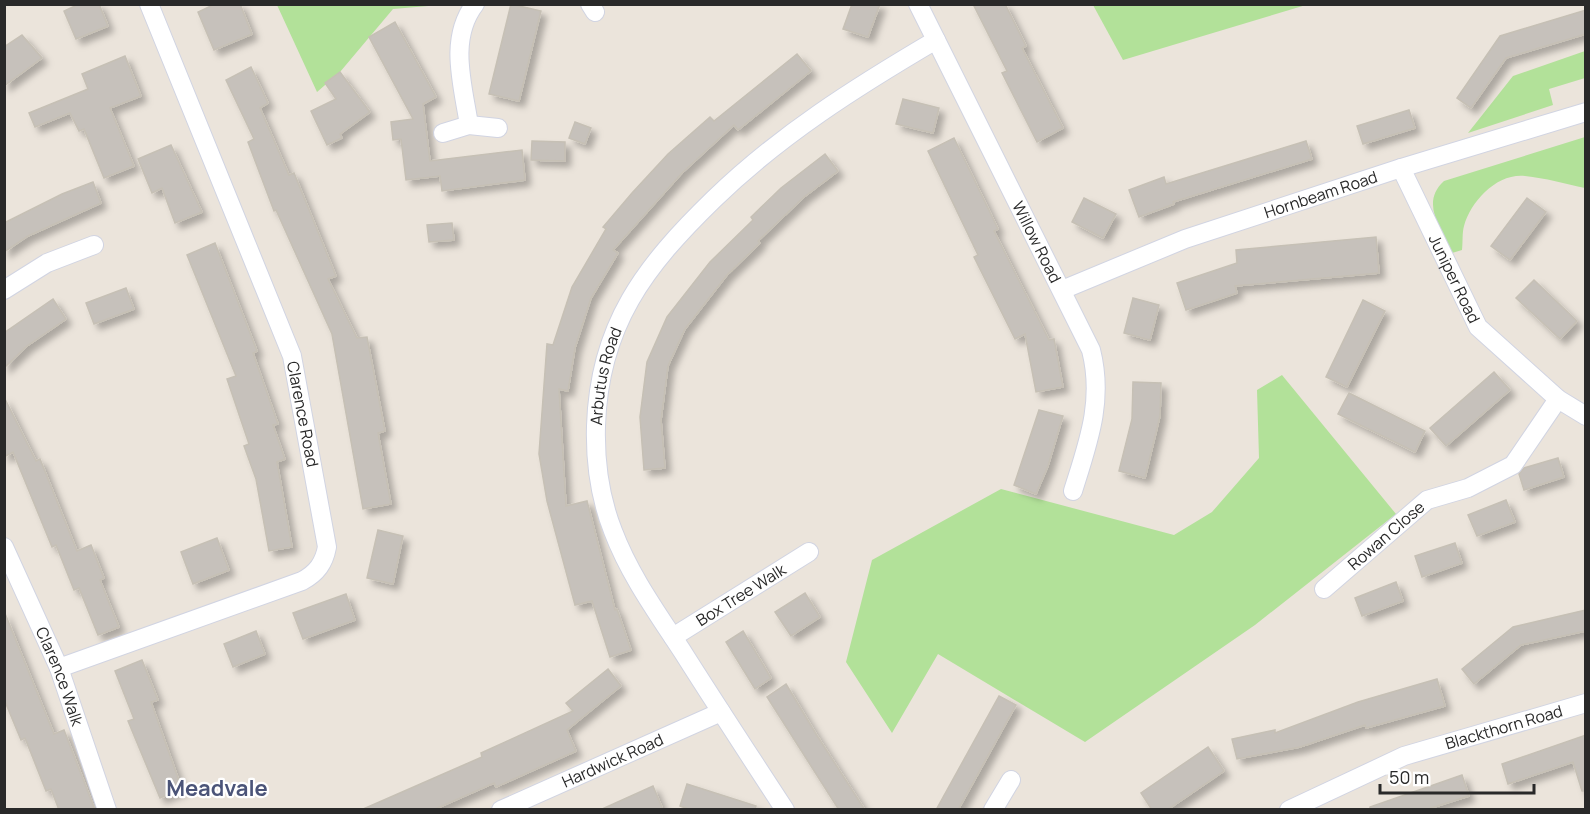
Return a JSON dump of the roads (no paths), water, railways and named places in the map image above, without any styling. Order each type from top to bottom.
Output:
[{"type":"street","name":"Clarence Road","points":[[59,668],[302,581],[317,571],[326,555],[327,546],[292,356],[149,4]]},
{"type":"street","points":[[469,125],[459,43],[465,22],[475,4]]},
{"type":"street","name":"Willow Road","points":[[918,4],[1091,350],[1097,381],[1095,416],[1073,491]]},
{"type":"street","name":"Arbutus Road","points":[[785,810],[623,556],[612,528],[601,490],[596,440],[597,410],[607,352],[629,300],[661,252],[743,171],[803,124],[864,82],[936,40]]},
{"type":"street","name":"Hornbeam Road","points":[[1062,290],[1185,239],[1401,168],[1586,112]]},
{"type":"street","points":[[444,134],[469,125],[498,128]]},
{"type":"street","name":"Juniper Road","points":[[1401,168],[1478,327],[1558,399],[1586,416]]},
{"type":"street","points":[[4,290],[47,263],[94,245]]},
{"type":"street","name":"Rowan Close","points":[[1324,589],[1427,500],[1468,488],[1513,465],[1558,399]]},
{"type":"street","name":"Clarence Walk","points":[[4,547],[59,668],[107,810]]},
{"type":"street","name":"Box Tree Walk","points":[[673,637],[809,552]]},
{"type":"street","name":"Blackthorn Road","points":[[1289,810],[1404,756],[1586,703]]},
{"type":"street","name":"Hardwick Road","points":[[504,809],[721,712]]},
{"type":"street","points":[[993,810],[1011,780]]},
{"type":"district","name":"Meadvale","points":[[217,788]]}]
